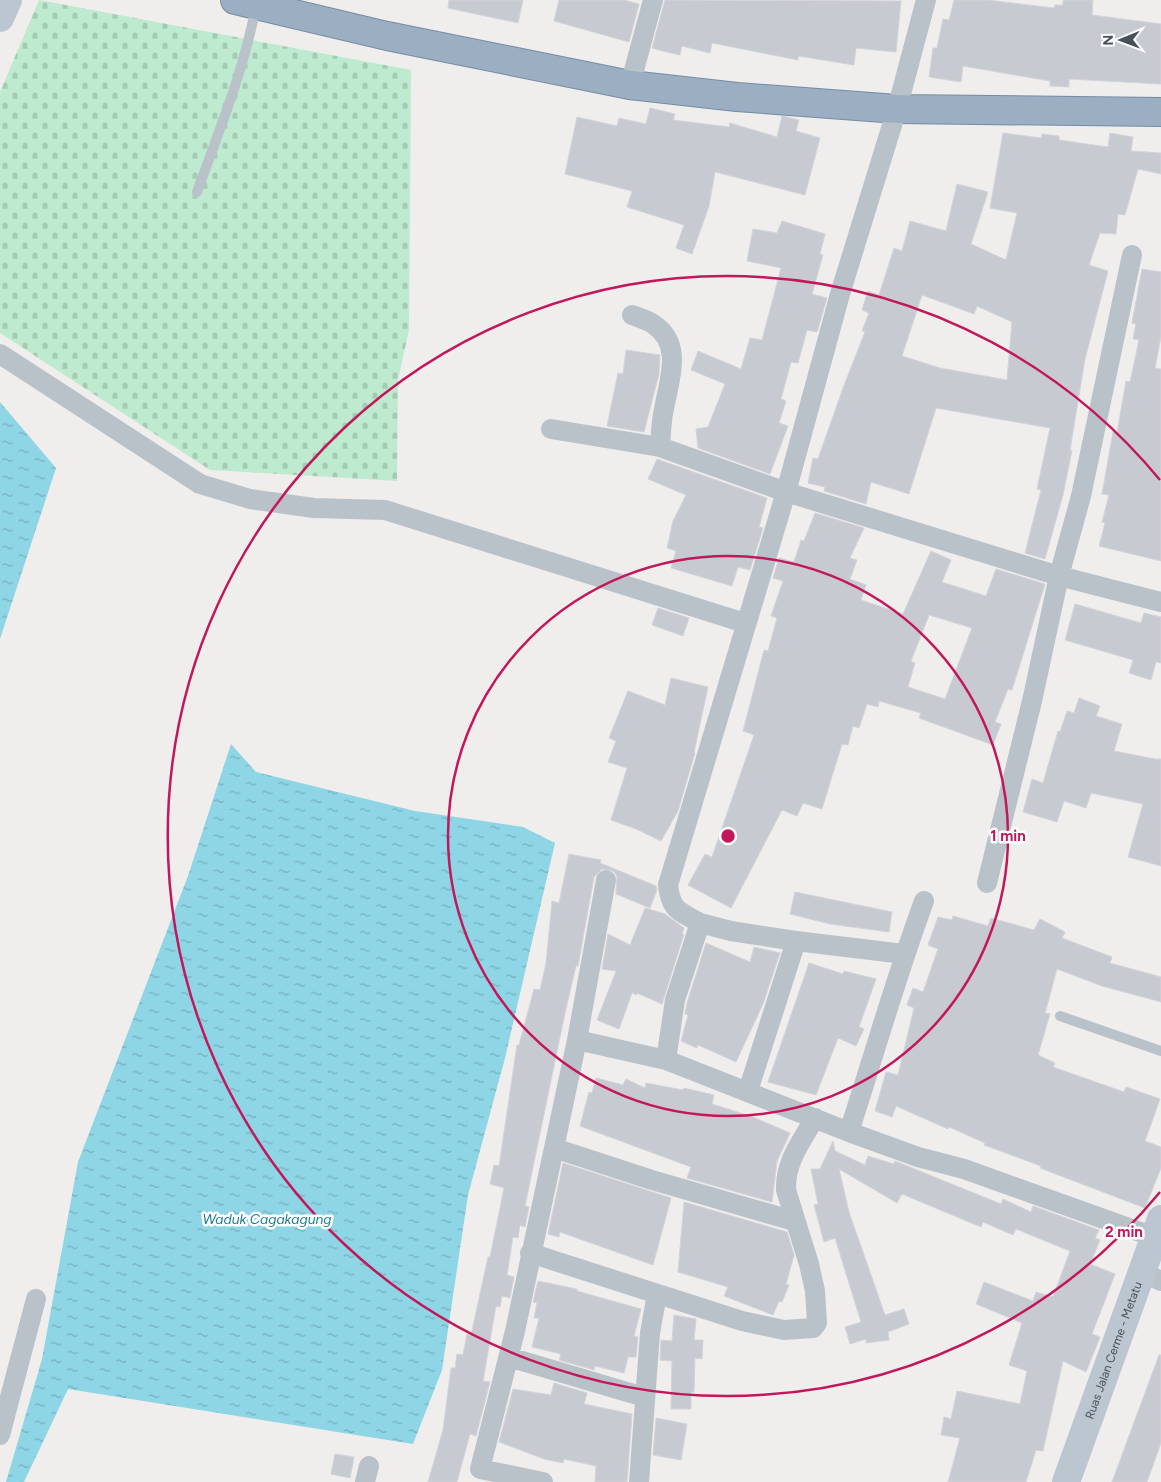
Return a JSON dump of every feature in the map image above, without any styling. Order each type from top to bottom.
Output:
[{"type":"highway","points":[[246,3],[387,36],[630,85],[737,97],[897,109],[1161,112]]},
{"type":"main road","points":[[0,18],[8,0]]},
{"type":"main road","name":"Ruas Jalan Cerme - Metatu","points":[[1066,1482],[1151,1276],[1158,1228]]},
{"type":"street","points":[[630,85],[653,0]]},
{"type":"street","points":[[904,954],[796,941],[731,931],[700,923],[680,912],[670,901],[668,885],[745,623],[786,492],[840,294],[897,109],[926,0]]},
{"type":"street","points":[[987,883],[1032,701],[1059,576],[1081,496],[1132,255]]},
{"type":"street","points":[[632,315],[654,324],[665,335],[671,348],[673,364],[663,411],[660,447]]},
{"type":"street","points":[[0,354],[200,484],[250,498],[314,508],[385,510],[745,623]]},
{"type":"street","points":[[551,429],[660,447],[786,492],[1059,576],[1161,602]]},
{"type":"street","points":[[544,1482],[478,1476],[509,1357],[554,1148],[577,1040],[606,880]]},
{"type":"street","points":[[849,1132],[883,1028],[904,954],[924,901]]},
{"type":"street","points":[[666,1060],[675,1000],[700,923]]},
{"type":"street","points":[[748,1091],[796,941]]},
{"type":"street","points":[[577,1040],[666,1060],[918,1157],[964,1169],[1158,1228]]},
{"type":"street","points":[[530,1253],[742,1321],[784,1330],[813,1328],[817,1323],[815,1291],[809,1264],[794,1221],[786,1190],[787,1168],[815,1118]]},
{"type":"street","points":[[554,1148],[652,1180],[794,1221]]},
{"type":"street","points":[[639,1482],[650,1333],[657,1294]]},
{"type":"street","points":[[0,1435],[36,1299]]},
{"type":"street","points":[[509,1357],[644,1397]]},
{"type":"lane","points":[[197,192],[243,59],[246,3]]},
{"type":"lane","points":[[1060,1016],[1161,1051]]},
{"type":"green space","points":[[39,0],[411,70],[409,330],[398,380],[397,481],[210,470],[0,333],[0,92]]},
{"type":"water","points":[[0,402],[56,468],[0,639]]},
{"type":"water","name":"Waduk Cagakagung","points":[[231,744],[256,772],[415,811],[523,827],[555,843],[505,1058],[468,1195],[442,1370],[413,1444],[68,1389],[24,1482],[6,1482],[42,1359],[78,1162],[188,876]]},
{"type":"building","points":[[449,0],[523,0],[518,23],[448,8]]},
{"type":"building","points":[[559,0],[624,0],[639,4],[629,42],[554,21]]},
{"type":"building","points":[[665,0],[901,1],[896,52],[856,48],[854,65],[798,56],[798,60],[712,43],[710,53],[682,46],[680,55],[662,51],[652,48]]},
{"type":"building","points":[[954,0],[987,0],[1054,8],[1055,5],[1063,5],[1063,0],[1093,0],[1092,15],[1161,24],[1161,84],[1069,79],[1069,87],[1050,86],[1050,81],[963,66],[961,82],[929,77],[933,48],[937,48],[943,19],[949,20]]},
{"type":"building","points":[[650,108],[675,114],[673,120],[729,127],[730,123],[777,137],[782,116],[799,120],[796,131],[820,138],[805,195],[715,172],[709,206],[692,254],[676,248],[684,225],[627,207],[632,191],[565,174],[577,117],[617,126],[619,118],[646,124]]},
{"type":"building","points":[[1003,133],[1041,138],[1042,134],[1059,136],[1059,140],[1108,147],[1110,133],[1133,137],[1131,151],[1161,153],[1161,174],[1138,169],[1125,215],[1118,214],[1116,234],[1100,233],[1089,265],[1108,271],[1085,359],[1070,450],[1072,450],[1063,495],[1045,559],[1025,553],[1041,490],[1037,489],[1050,428],[936,408],[909,494],[871,482],[866,504],[824,491],[825,487],[808,483],[813,458],[818,459],[865,332],[862,331],[869,313],[862,310],[868,291],[879,295],[894,248],[902,251],[910,221],[946,231],[957,184],[988,192],[971,244],[1006,260],[1017,213],[990,208]],"holes":[[[922,295],[974,314],[977,306],[1012,322],[1007,380],[940,368],[902,356]]]},
{"type":"building","points":[[782,221],[825,234],[820,254],[823,255],[812,294],[827,298],[817,332],[807,330],[798,363],[791,362],[781,399],[786,401],[779,423],[788,426],[770,474],[698,448],[696,429],[708,427],[725,384],[691,370],[698,351],[741,369],[750,338],[762,340],[781,268],[747,261],[753,229],[777,233]]},
{"type":"building","points":[[1142,269],[1161,272],[1161,337],[1155,368],[1161,369],[1161,561],[1099,546],[1105,523],[1102,522],[1109,495],[1102,494],[1113,432],[1117,433],[1126,381],[1130,382],[1139,340],[1133,339],[1136,324],[1132,323]]},
{"type":"building","points":[[626,350],[660,355],[659,374],[644,432],[607,426],[618,373],[623,374]]},
{"type":"building","points":[[657,459],[767,498],[759,527],[763,528],[750,570],[738,567],[732,586],[671,568],[676,551],[667,548],[673,521],[686,495],[648,479]]},
{"type":"building","points":[[815,513],[864,528],[850,558],[857,560],[850,579],[866,585],[861,600],[903,614],[931,551],[951,560],[942,582],[986,596],[996,569],[1045,584],[1012,690],[1008,689],[995,722],[1001,724],[993,745],[919,718],[921,713],[879,701],[878,707],[867,704],[859,728],[853,726],[848,745],[842,744],[822,809],[803,803],[797,816],[782,810],[731,908],[688,885],[705,854],[712,857],[754,735],[743,731],[764,650],[768,651],[777,618],[771,616],[783,581],[773,578],[779,558],[794,562],[801,540],[804,541]],"holes":[[[929,615],[972,628],[945,699],[908,687],[915,663],[911,661]]]},
{"type":"building","points":[[1075,604],[1141,623],[1144,613],[1161,617],[1161,663],[1156,662],[1151,680],[1129,673],[1133,660],[1065,640]]},
{"type":"building","points":[[658,608],[689,618],[683,636],[652,625]]},
{"type":"building","points":[[671,678],[708,687],[695,753],[678,811],[661,841],[611,820],[627,768],[608,762],[616,741],[609,738],[628,691],[665,705]]},
{"type":"building","points":[[1079,698],[1100,706],[1096,716],[1122,724],[1114,751],[1161,759],[1161,866],[1128,857],[1143,804],[1091,793],[1086,808],[1064,801],[1057,822],[1023,812],[1032,779],[1043,783],[1058,731],[1060,732],[1067,711],[1074,713]]},
{"type":"building","points":[[569,854],[601,860],[600,863],[656,886],[657,890],[650,908],[616,894],[617,876],[613,871],[602,869],[594,877],[578,966],[576,966],[565,1013],[525,1206],[529,1207],[525,1227],[520,1225],[518,1238],[513,1237],[507,1275],[514,1277],[510,1298],[502,1296],[500,1307],[496,1306],[483,1381],[490,1382],[476,1436],[470,1434],[457,1482],[428,1482],[443,1430],[451,1368],[455,1368],[457,1354],[463,1355],[467,1334],[471,1335],[488,1257],[490,1257],[504,1188],[490,1184],[494,1165],[499,1166],[517,1045],[519,1045],[534,989],[540,990],[546,963],[552,901],[559,903]]},
{"type":"building","points":[[795,892],[892,912],[889,932],[830,924],[790,914]]},
{"type":"building","points":[[645,908],[665,914],[684,928],[682,934],[684,934],[662,1004],[637,993],[637,995],[632,993],[619,1029],[597,1020],[616,971],[602,969],[608,934],[630,945]]},
{"type":"building","points":[[953,916],[988,926],[991,918],[1034,930],[1040,919],[1065,932],[1062,938],[1112,957],[1110,963],[1161,977],[1161,1002],[1102,986],[1057,969],[1045,1013],[1050,1014],[1038,1055],[1055,1063],[1053,1067],[1124,1092],[1126,1087],[1160,1099],[1145,1141],[1161,1147],[1161,1168],[1145,1208],[1040,1168],[1041,1166],[984,1145],[985,1143],[949,1127],[948,1129],[896,1106],[892,1117],[875,1111],[886,1072],[898,1075],[914,1008],[907,1005],[913,988],[923,992],[938,949],[928,945],[938,917],[952,920]]},
{"type":"building","points":[[706,943],[750,962],[754,947],[780,953],[763,1004],[736,1062],[698,1045],[697,1048],[681,1041],[688,1015],[685,1014],[687,1003]]},
{"type":"building","points":[[809,963],[843,974],[844,971],[876,979],[859,1027],[864,1029],[856,1046],[838,1038],[816,1095],[768,1082]]},
{"type":"building","points":[[596,1078],[623,1085],[626,1079],[645,1088],[646,1083],[683,1090],[684,1088],[714,1095],[712,1104],[753,1117],[790,1133],[777,1161],[772,1202],[687,1178],[691,1167],[580,1126],[589,1092],[592,1093]]},
{"type":"building","points":[[833,1141],[835,1151],[865,1165],[868,1156],[894,1164],[895,1161],[1001,1204],[1003,1199],[1031,1212],[1033,1206],[1099,1230],[1095,1238],[1100,1240],[1090,1264],[1115,1274],[1092,1334],[1100,1337],[1086,1372],[1063,1361],[1043,1451],[1036,1450],[1026,1482],[948,1482],[960,1438],[941,1435],[944,1417],[951,1419],[957,1391],[1020,1404],[1027,1371],[1009,1365],[1022,1323],[976,1304],[984,1282],[1033,1301],[1036,1292],[1053,1297],[1070,1251],[1016,1229],[1013,1235],[983,1222],[981,1227],[902,1194],[897,1203],[839,1169],[849,1212],[885,1315],[904,1309],[909,1324],[888,1332],[889,1340],[866,1343],[866,1339],[850,1344],[845,1327],[861,1322],[835,1238],[824,1242],[814,1205],[818,1204],[811,1169],[820,1169]]},
{"type":"building","points":[[563,1163],[671,1198],[653,1265],[560,1232],[559,1237],[548,1234]]},
{"type":"building","points":[[684,1202],[787,1232],[794,1255],[786,1284],[789,1285],[782,1302],[779,1301],[773,1315],[724,1296],[728,1287],[678,1272]]},
{"type":"building","points":[[538,1281],[577,1289],[577,1291],[641,1309],[634,1336],[638,1337],[636,1357],[628,1357],[624,1373],[595,1366],[594,1370],[559,1360],[561,1354],[532,1347],[539,1318],[534,1318],[537,1303],[533,1302]]},
{"type":"building","points":[[674,1315],[696,1319],[694,1340],[703,1340],[702,1359],[695,1358],[694,1392],[691,1392],[691,1409],[671,1409],[672,1361],[660,1360],[661,1340],[672,1341]]},
{"type":"building","points":[[1159,1355],[1161,1355],[1161,1443],[1147,1482],[1112,1482]]},
{"type":"building","points":[[554,1383],[587,1393],[584,1404],[632,1414],[627,1482],[595,1482],[596,1466],[564,1459],[563,1463],[544,1459],[499,1442],[513,1389],[551,1395]]},
{"type":"building","points":[[656,1418],[687,1424],[681,1460],[653,1455]]},
{"type":"building","points":[[335,1454],[354,1457],[350,1478],[331,1474]]}]
